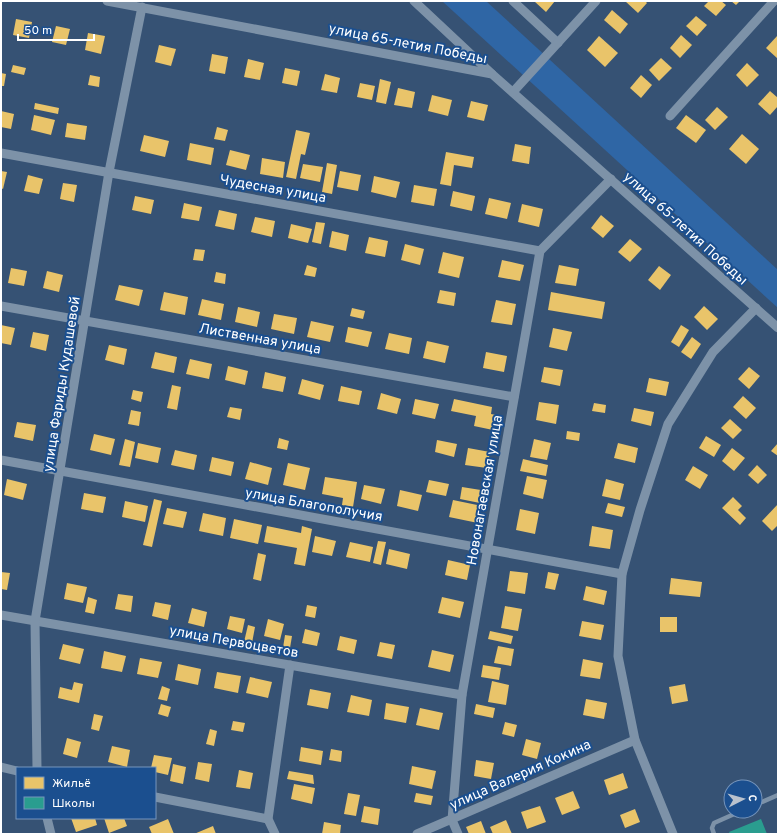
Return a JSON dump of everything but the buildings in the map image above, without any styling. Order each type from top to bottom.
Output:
[{"type":"street","name":"улица 65-летия Победы","points":[[107,1],[492,74],[778,328]]},
{"type":"street","points":[[414,1],[492,74]]},
{"type":"street","points":[[514,1],[558,43]]},
{"type":"street","points":[[513,92],[596,1]]},
{"type":"street","points":[[670,116],[774,1]]},
{"type":"street","name":"улица Фариды Кудашевой","points":[[37,767],[35,621],[86,322],[109,172],[142,7]]},
{"type":"street","name":"Чудесная улица","points":[[1,152],[540,251]]},
{"type":"street","points":[[540,251],[611,179]]},
{"type":"street","name":"Новонагаевская улица","points":[[458,834],[452,820],[462,695],[540,251]]},
{"type":"street","name":"Лиственная улица","points":[[1,306],[514,397]]},
{"type":"street","points":[[673,834],[634,740],[618,656],[622,574],[640,510],[668,424],[713,352],[756,308]]},
{"type":"street","name":"улица Благополучия","points":[[1,460],[622,574]]},
{"type":"street","name":"улица Первоцветов","points":[[1,615],[462,695]]},
{"type":"street","points":[[275,834],[268,819],[290,664]]},
{"type":"street","name":"улица Валерия Кокина","points":[[417,834],[634,740]]},
{"type":"street","points":[[1,768],[16,771]]},
{"type":"street","points":[[156,797],[268,819]]},
{"type":"street","points":[[47,819],[51,834]]},
{"type":"lane","points":[[763,801],[778,794]]},
{"type":"lane","points":[[714,834],[712,828],[714,823],[723,819]]},
{"type":"shaded area","points":[[442,1],[486,1],[778,270],[778,308]]}]
